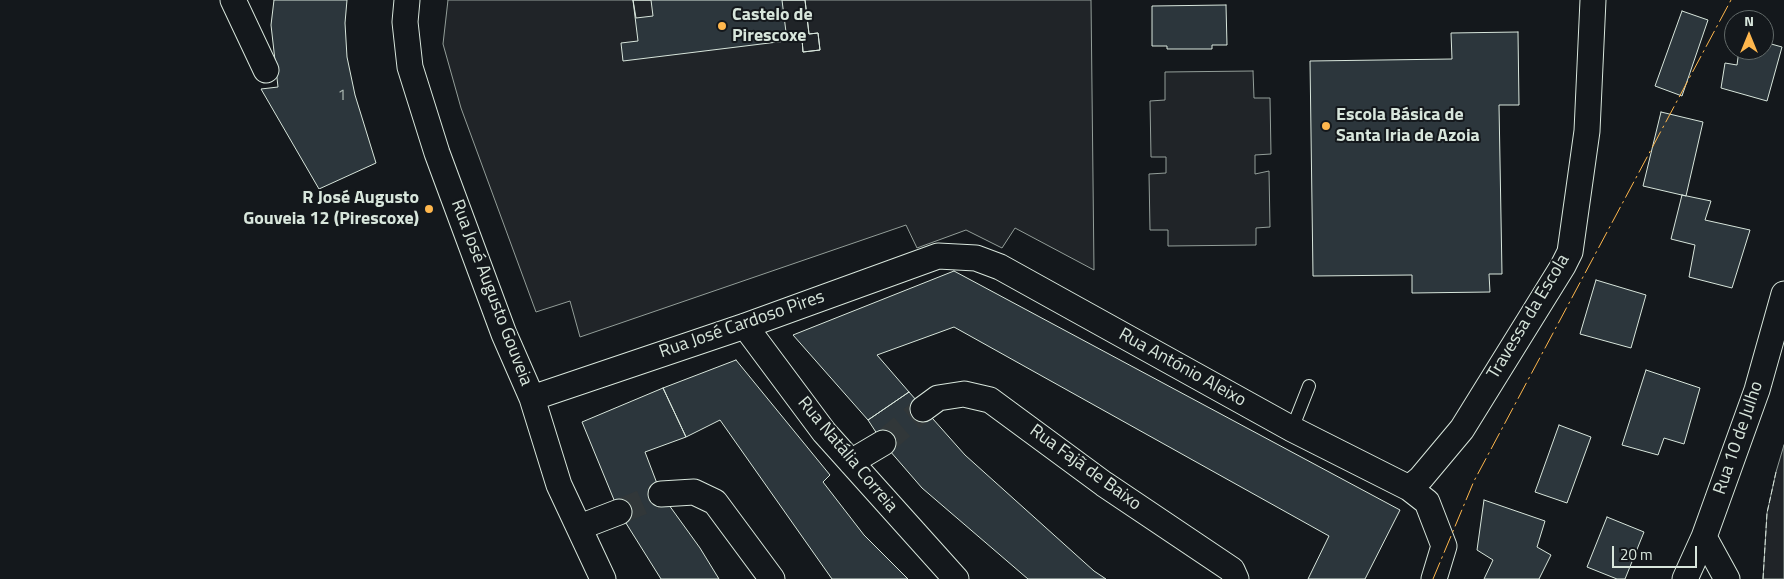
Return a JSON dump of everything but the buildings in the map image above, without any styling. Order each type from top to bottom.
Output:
[{"type":"street","points":[[233,0],[266,70]]},
{"type":"street","name":"Rua José Augusto Gouveia","points":[[407,0],[405,22],[410,67],[440,162],[504,334],[532,398],[559,485],[603,579]]},
{"type":"street","name":"Travessa da Escola","points":[[1409,488],[1421,478],[1462,429],[1570,252],[1586,131],[1593,0]]},
{"type":"street","name":"Rua José Cardoso Pires","points":[[532,398],[745,326],[938,256],[953,256]]},
{"type":"street","name":"Rua António Aleixo","points":[[953,256],[976,258],[1000,267],[1292,429],[1409,488],[1427,502],[1444,546],[1434,579]]},
{"type":"street","name":"Rua 10 de Julho","points":[[1685,579],[1704,537],[1757,390],[1784,294]]},
{"type":"street","name":"Rua Natália Correia","points":[[745,326],[824,432],[956,579]]},
{"type":"street","name":"Rua Fajã de Baixo","points":[[923,409],[938,398],[964,394],[990,400],[1104,484],[1232,570],[1236,579]]},
{"type":"street","points":[[851,462],[882,443]]},
{"type":"street","points":[[661,494],[694,492],[715,502],[772,579]]},
{"type":"street","points":[[580,527],[619,512]]},
{"type":"street","points":[[1704,537],[1727,579]]},
{"type":"lane","points":[[1292,429],[1309,386]]},
{"type":"shaded area","points":[[448,0],[1091,0],[1094,270],[1015,228],[1002,248],[966,230],[917,248],[906,225],[580,337],[570,301],[536,312],[461,108],[443,44]]},
{"type":"shaded area","points":[[1253,71],[1254,98],[1270,98],[1271,154],[1255,155],[1255,174],[1269,171],[1270,227],[1256,228],[1256,245],[1168,246],[1168,230],[1150,230],[1149,174],[1166,173],[1166,157],[1151,157],[1150,101],[1165,100],[1165,72]]},
{"type":"shaded area","points":[[1784,445],[1784,579],[1763,579],[1767,513]]},
{"type":"tunnel","points":[[883,443],[923,409]]},
{"type":"tunnel","points":[[619,512],[661,494]]},
{"type":"fence","points":[[1763,579],[1767,513],[1776,472]]},
{"type":"power","points":[[1433,579],[1474,481],[1731,0]]},
{"type":"place","name":"Castelo de Pirescoxe","points":[[722,26]]},
{"type":"place","name":"Escola Básica de Santa Iria de Azoia","points":[[1326,126]]},
{"type":"place","name":"R José Augusto Gouveia 12 (Pirescoxe)","points":[[429,209]]}]
